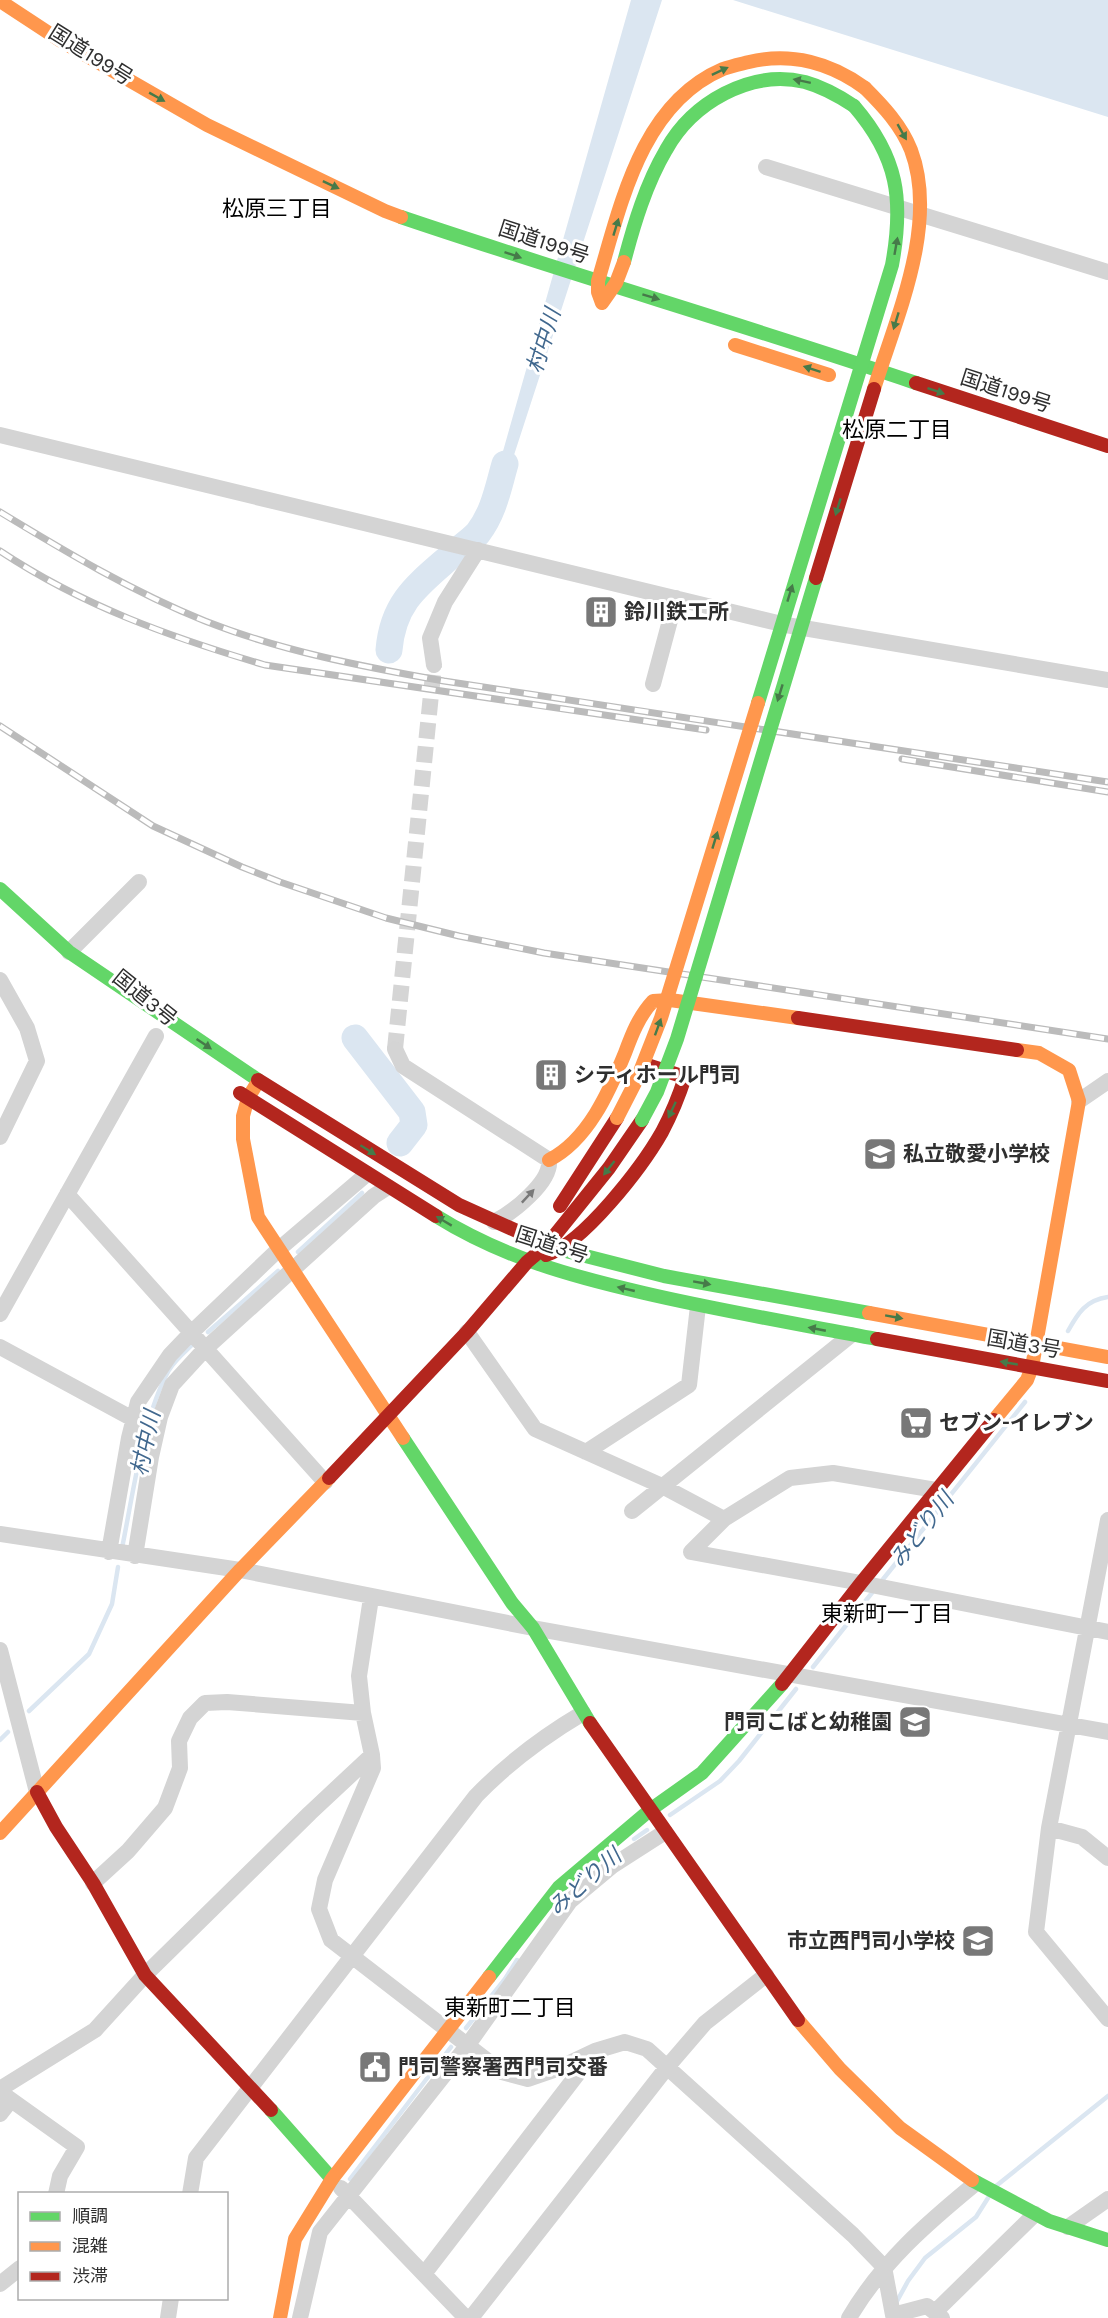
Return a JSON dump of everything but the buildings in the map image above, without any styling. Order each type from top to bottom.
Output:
[{"type":"main road","name":"国道199号","points":[[0,1],[130,82],[271,157],[385,211],[538,263],[790,340],[1108,446]]},
{"type":"main road","points":[[0,1833],[240,1570],[467,1332],[609,1168],[642,1120],[657,1092],[677,1039],[773,716],[912,266],[921,203],[916,164],[901,129],[865,88],[848,75],[829,66],[791,58],[760,59],[732,65],[697,83],[668,109],[644,147],[632,175],[598,281],[598,292],[607,305]]},
{"type":"main road","points":[[542,1243],[617,1118],[641,1068],[661,1018],[892,265],[899,221],[896,178],[882,141],[871,122],[839,95],[816,84],[793,79],[771,78],[733,88],[701,107],[680,127],[657,164],[607,305]]},
{"type":"main road","name":"国道199号","points":[[581,297],[607,305]]},
{"type":"main road","points":[[721,340],[882,392]]},
{"type":"main road","name":"国道3号","points":[[0,890],[69,952],[258,1080],[402,1171],[459,1204],[542,1243],[664,1276],[1108,1357]]},
{"type":"main road","name":"国道3号","points":[[69,952],[99,990]]},
{"type":"main road","points":[[280,2318],[295,2239],[332,2179],[559,1887],[650,1810],[702,1773],[790,1675],[936,1490],[1027,1380],[1032,1367],[1079,1101],[1069,1070],[1039,1053],[670,1000],[653,1001],[633,1030],[623,1058],[595,1112],[563,1154],[549,1160]]},
{"type":"main road","points":[[527,1263],[562,1250],[585,1227],[658,1139],[678,1097],[685,1077],[623,1058]]},
{"type":"main road","points":[[258,1080],[248,1098],[243,1116],[243,1139],[258,1217],[512,1603],[533,1628],[584,1713],[789,2009],[840,2069],[900,2128],[979,2185],[1049,2222],[1108,2240]]},
{"type":"main road","name":"国道3号","points":[[229,1086],[450,1225],[527,1263],[698,1306],[1108,1381]]},
{"type":"main road","points":[[37,1792],[56,1827],[93,1882],[146,1975],[250,2086],[332,2179]]},
{"type":"street","points":[[766,167],[1108,272]]},
{"type":"street","points":[[0,435],[786,625],[1108,680]]},
{"type":"street","points":[[434,665],[430,638],[445,602],[478,550]]},
{"type":"street","points":[[653,684],[676,598]]},
{"type":"street","points":[[69,952],[140,882]]},
{"type":"street","points":[[0,980],[27,1028],[37,1061],[0,1137]]},
{"type":"street","points":[[0,1314],[157,1036]]},
{"type":"street","points":[[395,1049],[403,1066],[549,1160],[550,1167],[547,1175],[527,1199],[513,1211],[494,1222]]},
{"type":"street","points":[[1079,1101],[1108,1081]]},
{"type":"street","points":[[109,1552],[138,1402],[170,1355],[190,1333],[279,1249],[367,1174]]},
{"type":"street","points":[[135,1556],[160,1417],[172,1385],[205,1349],[374,1196],[388,1187]]},
{"type":"street","points":[[67,1194],[326,1482]]},
{"type":"street","points":[[586,1452],[688,1385],[698,1306]]},
{"type":"street","points":[[467,1332],[535,1429],[662,1486],[724,1519]]},
{"type":"street","points":[[632,1510],[851,1335]]},
{"type":"street","points":[[0,1347],[134,1419]]},
{"type":"street","points":[[936,1490],[833,1473],[790,1478],[724,1519],[691,1552],[1108,1632]]},
{"type":"street","points":[[1108,1525],[1049,1828],[1036,1932],[1108,2019]]},
{"type":"street","points":[[0,1534],[240,1570],[371,1598],[1108,1732]]},
{"type":"street","points":[[371,1598],[359,1676],[373,1768],[325,1880],[319,1909],[331,1940],[502,2072],[528,2079],[557,2069],[595,2051],[625,2042],[647,2049],[853,2235],[884,2267],[892,2316],[927,2306],[938,2315],[1035,2214]]},
{"type":"street","points":[[0,1655],[37,1792]]},
{"type":"street","points":[[93,1882],[128,1851],[165,1808],[180,1768],[179,1741],[190,1718],[205,1703],[227,1702],[363,1713]]},
{"type":"street","points":[[190,2192],[196,2158],[476,1796],[502,1770],[553,1731],[584,1713]]},
{"type":"street","points":[[0,2114],[4,2094],[95,2030],[146,1975],[372,1755]]},
{"type":"street","points":[[1049,1828],[1108,1842]]},
{"type":"street","points":[[300,2318],[320,2232],[347,2195],[467,2046],[570,1901],[612,1866],[665,1832]]},
{"type":"street","points":[[1082,1837],[1108,1858]]},
{"type":"street","points":[[471,2318],[668,2066],[705,2023],[766,1975]]},
{"type":"street","points":[[1091,1998],[1108,1995]]},
{"type":"street","points":[[424,2274],[595,2051]]},
{"type":"street","points":[[4,2094],[76,2147],[60,2176],[56,2192]]},
{"type":"street","points":[[332,2179],[466,2318]]},
{"type":"street","points":[[849,2318],[884,2267],[920,2229],[979,2185]]},
{"type":"street","points":[[1068,2227],[1108,2199]]},
{"type":"street","points":[[0,2284],[18,2270]]},
{"type":"street","points":[[168,2318],[171,2300]]},
{"type":"water","points":[[631,0],[662,0],[502,492],[496,499],[492,490]]},
{"type":"water","points":[[733,0],[1108,0],[1108,117]]},
{"type":"waterway","name":"村中川","points":[[389,650],[396,619],[410,595],[429,575],[475,536],[488,517],[505,464]]},
{"type":"waterway","name":"村中川","points":[[355,1038],[412,1112],[414,1125],[400,1143]]},
{"type":"waterway","name":"村中川","points":[[298,1252],[362,1193]]},
{"type":"waterway","name":"村中川","points":[[208,1332],[278,1271]]},
{"type":"waterway","name":"みどり川","points":[[1068,1331],[1088,1304],[1108,1297]]},
{"type":"waterway","name":"村中川","points":[[122,1548],[140,1456],[152,1410],[169,1370],[194,1343]]},
{"type":"waterway","name":"みどり川","points":[[880,1583],[1025,1402]]},
{"type":"waterway","name":"村中川","points":[[29,1711],[89,1654],[112,1604],[118,1567]]},
{"type":"waterway","name":"みどり川","points":[[813,1667],[875,1589]]},
{"type":"waterway","name":"みどり川","points":[[670,1815],[720,1781],[739,1761],[796,1689]]},
{"type":"waterway","name":"村中川","points":[[0,1740],[8,1732]]},
{"type":"waterway","name":"みどり川","points":[[634,1839],[647,1830]]},
{"type":"waterway","name":"みどり川","points":[[466,2028],[517,1960]]},
{"type":"waterway","name":"みどり川","points":[[350,2179],[451,2047]]},
{"type":"waterway","points":[[996,2186],[1108,2096]]},
{"type":"waterway","points":[[896,2303],[908,2281],[925,2258],[976,2217],[988,2198]]},
{"type":"tunnel","points":[[395,1049],[434,665]]},
{"type":"railway","points":[[0,512],[100,571],[178,610],[234,632],[323,657],[444,681],[1108,782]]},
{"type":"railway","points":[[0,551],[31,571],[95,604],[161,631],[265,665],[706,730]]},
{"type":"railway","points":[[0,726],[153,826],[242,867],[386,918],[544,953],[1108,1039]]},
{"type":"railway","points":[[902,759],[1108,792]]},
{"type":"traffic: fast","points":[[624,262],[652,176],[677,133],[707,104],[744,85],[784,79],[818,86],[854,106]]},
{"type":"traffic: fast","points":[[758,703],[892,265],[896,242],[897,200],[889,162],[869,125],[854,106]]},
{"type":"traffic: fast","points":[[401,217],[916,383]]},
{"type":"traffic: fast","points":[[642,1120],[657,1092],[677,1039],[816,578]]},
{"type":"traffic: fast","points":[[0,889],[69,952],[258,1080]]},
{"type":"traffic: fast","points":[[436,1216],[511,1254],[590,1280],[702,1306],[877,1339]]},
{"type":"traffic: fast","points":[[539,1241],[562,1250],[664,1276],[869,1313]]},
{"type":"traffic: fast","points":[[403,1438],[512,1603],[533,1628],[590,1723]]},
{"type":"traffic: fast","points":[[489,1977],[559,1887],[650,1810],[702,1773],[782,1684]]},
{"type":"traffic: fast","points":[[271,2110],[332,2179]]},
{"type":"traffic: fast","points":[[972,2180],[1049,2221],[1108,2240]]},
{"type":"traffic: slow","points":[[0,1],[61,41],[207,125],[401,217]]},
{"type":"traffic: slow","points":[[624,262],[616,283],[602,303],[598,292],[598,281],[626,189],[638,159],[653,131],[672,106],[695,85],[726,68],[780,58],[824,66],[865,88]]},
{"type":"traffic: slow","points":[[865,88],[891,116],[907,141],[918,179],[920,209],[911,271],[874,389]]},
{"type":"traffic: slow","points":[[735,345],[829,375]]},
{"type":"traffic: slow","points":[[617,1118],[637,1079],[661,1018],[758,703]]},
{"type":"traffic: slow","points":[[549,1160],[575,1140],[596,1114],[636,1026],[653,1001],[670,1000],[798,1018]]},
{"type":"traffic: slow","points":[[994,1420],[1027,1380],[1032,1367],[1079,1101],[1069,1070],[1039,1053],[1017,1050]]},
{"type":"traffic: slow","points":[[256,1085],[248,1098],[243,1116],[243,1139],[258,1217],[403,1438]]},
{"type":"traffic: slow","points":[[869,1313],[1108,1357]]},
{"type":"traffic: slow","points":[[0,1833],[240,1570],[329,1478]]},
{"type":"traffic: slow","points":[[280,2318],[295,2239],[332,2179],[489,1977]]},
{"type":"traffic: slow","points":[[798,2020],[840,2069],[900,2128],[972,2180]]},
{"type":"traffic: jam","points":[[916,383],[1108,446]]},
{"type":"traffic: jam","points":[[816,578],[874,389]]},
{"type":"traffic: jam","points":[[798,1018],[1017,1050]]},
{"type":"traffic: jam","points":[[546,1255],[561,1248],[594,1220],[641,1164],[662,1132],[685,1077],[647,1065]]},
{"type":"traffic: jam","points":[[258,1080],[459,1205],[539,1241]]},
{"type":"traffic: jam","points":[[240,1093],[436,1216]]},
{"type":"traffic: jam","points":[[560,1206],[617,1118]]},
{"type":"traffic: jam","points":[[329,1478],[467,1332],[527,1262],[547,1245],[609,1168],[642,1120]]},
{"type":"traffic: jam","points":[[877,1339],[1108,1381]]},
{"type":"traffic: jam","points":[[782,1684],[994,1420]]},
{"type":"traffic: jam","points":[[590,1723],[798,2020]]},
{"type":"traffic: jam","points":[[37,1792],[56,1827],[93,1883],[145,1975],[271,2110]]},
{"type":"place","name":"鈴川鉄工所","points":[[601,612]]},
{"type":"place","name":"シティホール門司","points":[[551,1075]]},
{"type":"place","name":"私立敬愛小学校","points":[[880,1154]]},
{"type":"place","name":"セブン-イレブン","points":[[916,1423]]},
{"type":"place","name":"門司こばと幼稚園","points":[[915,1722]]},
{"type":"place","name":"市立西門司小学校","points":[[978,1941]]},
{"type":"place","name":"門司警察署西門司交番","points":[[375,2067]]},
{"type":"district","name":"松原三丁目","points":[[277,209]]},
{"type":"district","name":"松原二丁目","points":[[897,430]]},
{"type":"district","name":"東新町一丁目","points":[[887,1614]]},
{"type":"district","name":"東新町二丁目","points":[[510,2008]]}]
